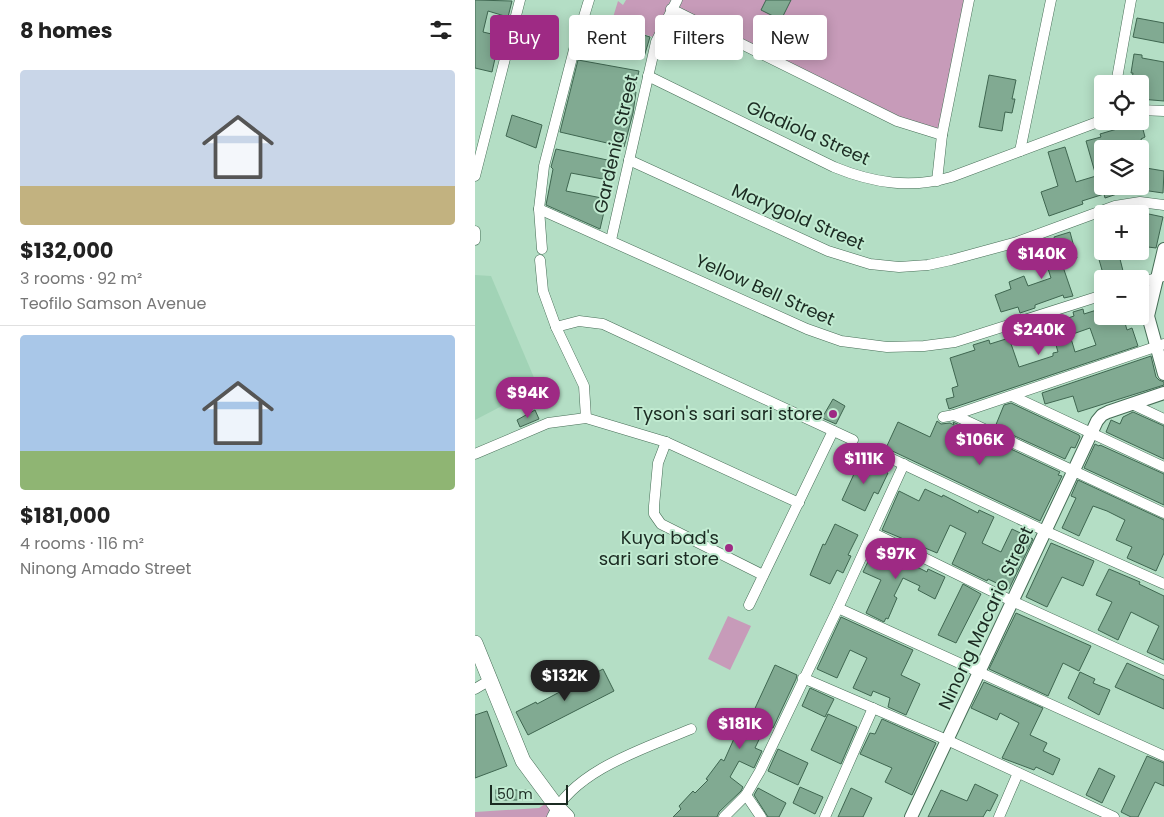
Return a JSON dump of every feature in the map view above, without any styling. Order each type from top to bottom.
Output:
[{"type":"main road","points":[[475,643],[523,761],[559,814]]},
{"type":"street","points":[[475,176],[520,0]]},
{"type":"street","points":[[586,418],[584,386],[556,327],[543,291],[539,209],[544,166],[589,0]]},
{"type":"street","points":[[937,181],[942,135],[969,0]]},
{"type":"street","points":[[1020,151],[1051,0]]},
{"type":"street","points":[[1118,75],[1131,0]]},
{"type":"street","points":[[674,5],[897,121],[942,135]]},
{"type":"street","name":"Gardenia Street","points":[[611,240],[656,42],[674,5]]},
{"type":"street","name":"Gladiola Street","points":[[648,76],[846,172],[892,183],[911,184],[937,181],[1094,123]]},
{"type":"street","points":[[1149,110],[1164,111]]},
{"type":"street","name":"Marygold Street","points":[[629,160],[828,251],[870,264],[899,267],[961,258],[1017,242],[1115,206],[1140,202],[1164,205]]},
{"type":"street","name":"Yellow Bell Street","points":[[539,209],[807,329],[841,341],[887,347],[924,346],[955,342],[1094,298]]},
{"type":"street","points":[[475,231],[475,240]]},
{"type":"street","points":[[1164,249],[1161,276],[1148,316],[1160,346],[1164,374]]},
{"type":"street","points":[[1149,280],[1161,276]]},
{"type":"street","points":[[556,327],[579,321],[603,324],[853,440]]},
{"type":"street","points":[[943,417],[954,415],[1160,346]]},
{"type":"street","name":"Ninong Macario Street","points":[[911,817],[1091,433],[1102,415],[1164,394]]},
{"type":"street","points":[[1012,396],[1164,467]]},
{"type":"street","points":[[1132,404],[1164,419]]},
{"type":"street","points":[[954,415],[1164,513]]},
{"type":"street","points":[[475,454],[547,423],[586,418],[667,442],[799,503]]},
{"type":"street","points":[[749,605],[833,431]]},
{"type":"street","points":[[667,442],[658,463],[654,506],[656,518],[661,524],[763,575]]},
{"type":"street","points":[[871,449],[1045,531],[1164,584]]},
{"type":"street","points":[[724,817],[746,795],[760,771],[873,533],[903,464]]},
{"type":"street","points":[[873,533],[1012,601],[1164,670]]},
{"type":"street","points":[[838,608],[1164,756]]},
{"type":"street","points":[[803,678],[947,740],[1114,817]]},
{"type":"street","points":[[475,689],[490,680]]},
{"type":"street","points":[[825,817],[873,708]]},
{"type":"street","points":[[559,814],[578,786],[602,767],[691,729]]},
{"type":"street","points":[[999,817],[1018,773]]},
{"type":"street","points":[[746,795],[761,817]]},
{"type":"shaded area","points":[[626,0],[671,0],[664,15],[655,15],[655,33],[653,37],[645,35],[645,15],[614,15],[618,1],[623,5]]},
{"type":"shaded area","points":[[680,0],[965,0],[939,131],[914,125],[780,60],[827,60],[827,15],[753,15],[753,47],[743,42],[743,15],[687,15],[675,9]]},
{"type":"shaded area","points":[[475,275],[491,276],[538,387],[475,420]]},
{"type":"shaded area","points":[[728,616],[751,626],[730,670],[708,659]]},
{"type":"shaded area","points":[[551,800],[553,817],[475,817],[475,812],[539,808]]},
{"type":"building","points":[[475,0],[512,1],[508,15],[488,11],[483,32],[490,34],[490,60],[495,60],[492,72],[475,68]]},
{"type":"building","points":[[766,0],[791,0],[784,15],[771,15],[761,10]]},
{"type":"building","points":[[1137,18],[1164,23],[1164,43],[1133,37]]},
{"type":"building","points":[[645,35],[650,37],[645,54]]},
{"type":"building","points":[[1134,54],[1142,55],[1142,58],[1164,62],[1164,101],[1149,100],[1149,75],[1133,75],[1133,73],[1131,73]]},
{"type":"building","points":[[578,60],[639,71],[634,91],[636,92],[633,113],[624,147],[560,132]]},
{"type":"building","points":[[989,75],[1016,80],[1012,99],[1015,99],[1012,113],[1005,112],[1002,131],[979,127]]},
{"type":"building","points":[[512,115],[542,125],[536,148],[506,136]]},
{"type":"building","points":[[1114,130],[1143,130],[1145,137],[1141,140],[1094,140],[1094,169],[1086,141],[1101,137],[1100,134]]},
{"type":"building","points":[[1065,147],[1076,182],[1094,177],[1094,195],[1101,195],[1082,201],[1083,204],[1049,216],[1041,192],[1058,186],[1048,152]]},
{"type":"building","points":[[556,149],[612,161],[608,180],[571,173],[566,191],[607,199],[600,229],[546,205],[553,169],[551,167]]},
{"type":"building","points":[[1149,168],[1164,171],[1163,193],[1149,191]]},
{"type":"building","points":[[1149,214],[1163,217],[1156,248],[1149,247]]},
{"type":"building","points":[[1070,232],[1077,258],[1062,264],[1073,296],[1064,298],[1063,295],[1035,305],[1035,308],[1020,313],[1018,307],[1001,312],[995,295],[1011,289],[1009,282],[1024,276],[1028,286],[1051,278],[1042,250],[1056,245],[1054,237]]},
{"type":"building","points":[[1099,260],[1120,260],[1123,270],[1102,270]]},
{"type":"building","points":[[1083,309],[1084,314],[1094,311],[1094,325],[1126,325],[1127,330],[1132,328],[1138,346],[949,409],[946,399],[954,397],[952,388],[958,386],[950,358],[975,350],[973,345],[989,340],[990,344],[1009,338],[1019,367],[1053,356],[1053,353],[1058,352],[1050,324],[1074,316],[1073,312]],"holes":[[[1090,328],[1096,345],[1075,352],[1070,335]]]},
{"type":"building","points":[[1151,356],[1156,377],[1164,382],[1164,385],[1078,412],[1073,396],[1045,404],[1042,393]]},
{"type":"building","name":"Tyson's sari sari store","points":[[833,399],[845,406],[836,424],[822,418]]},
{"type":"building","points":[[1011,403],[1079,435],[1080,437],[1075,448],[1071,447],[1065,459],[995,427],[1004,405]]},
{"type":"building","points":[[535,410],[539,419],[520,427],[517,420]]},
{"type":"building","points":[[1133,412],[1164,426],[1164,459],[1106,432],[1111,420],[1120,424],[1123,417]]},
{"type":"building","points":[[937,421],[941,424],[950,423],[954,425],[953,422],[1060,472],[1058,475],[1062,476],[1040,521],[886,448],[898,422],[930,437]]},
{"type":"building","points":[[1095,444],[1164,474],[1164,505],[1084,468]]},
{"type":"building","points":[[860,461],[888,473],[878,494],[874,492],[865,511],[842,500]]},
{"type":"building","points":[[1078,480],[1164,520],[1164,553],[1156,571],[1127,558],[1132,547],[1116,540],[1125,520],[1107,511],[1093,506],[1079,536],[1062,528],[1076,498],[1071,496]]},
{"type":"building","points":[[925,489],[942,497],[943,495],[978,513],[979,510],[994,517],[982,543],[1001,552],[1012,529],[1033,539],[1009,589],[988,579],[987,581],[952,564],[966,533],[950,525],[937,553],[882,530],[899,491],[919,501]]},
{"type":"building","points":[[835,524],[858,535],[848,555],[851,556],[843,573],[837,570],[830,584],[810,575],[823,544],[825,545]]},
{"type":"building","points":[[877,543],[893,550],[891,554],[927,572],[928,569],[945,577],[935,599],[918,590],[920,586],[903,578],[894,596],[897,598],[888,619],[886,618],[884,622],[866,613],[881,580],[863,572]]},
{"type":"building","points":[[1051,543],[1094,561],[1083,586],[1062,577],[1047,607],[1026,597]]},
{"type":"building","points":[[1109,569],[1140,582],[1139,584],[1164,596],[1164,660],[1147,652],[1159,626],[1131,612],[1118,640],[1098,630],[1112,602],[1096,595]]},
{"type":"building","points":[[963,584],[981,594],[956,643],[938,635]]},
{"type":"building","points":[[1016,613],[1091,646],[1079,671],[1063,663],[1048,696],[989,669]]},
{"type":"building","points":[[841,617],[913,650],[901,675],[920,684],[906,715],[888,707],[890,698],[873,691],[871,696],[853,688],[867,658],[850,650],[837,678],[817,669]]},
{"type":"building","points":[[1127,663],[1164,680],[1164,709],[1115,687]]},
{"type":"building","points":[[775,665],[797,675],[796,679],[773,728],[766,725],[755,748],[762,751],[754,768],[739,761],[730,777],[743,787],[741,791],[719,812],[717,817],[673,817],[681,809],[679,806],[693,791],[695,793],[708,780],[706,779],[721,759],[724,761],[745,714],[751,717]]},
{"type":"building","points":[[603,669],[614,691],[528,735],[516,712],[536,702],[537,704]]},
{"type":"building","points":[[1080,672],[1095,679],[1093,683],[1110,690],[1099,715],[1068,698]]},
{"type":"building","points":[[984,682],[1043,708],[1030,735],[1047,743],[1043,751],[1060,759],[1053,775],[1036,767],[1034,770],[1002,758],[1019,723],[1000,713],[997,720],[971,708]]},
{"type":"building","points":[[810,688],[834,699],[825,717],[802,706]]},
{"type":"building","points":[[487,711],[507,766],[475,778],[475,715]]},
{"type":"building","points":[[828,714],[857,727],[841,764],[811,750]]},
{"type":"building","points":[[882,719],[936,743],[912,795],[885,782],[892,768],[860,754],[870,733],[875,734]]},
{"type":"building","points":[[778,749],[808,763],[798,785],[768,771]]},
{"type":"building","points":[[1147,756],[1164,763],[1164,786],[1155,782],[1138,817],[1131,817],[1121,812]]},
{"type":"building","points":[[1099,768],[1115,776],[1102,803],[1086,795]]},
{"type":"building","points":[[975,784],[998,795],[990,811],[987,810],[983,817],[928,817],[941,790],[967,801]]},
{"type":"building","points":[[800,787],[823,797],[815,814],[793,803]]},
{"type":"building","points":[[758,788],[786,803],[779,817],[768,817],[754,795]]},
{"type":"building","points":[[851,788],[872,798],[863,817],[838,817]]},
{"type":"building","points":[[496,790],[526,790],[526,800],[496,800]]},
{"type":"place","name":"Tyson's sari sari store","points":[[833,414]]},
{"type":"place","name":"Kuya bad's sari sari store","points":[[729,548]]}]
